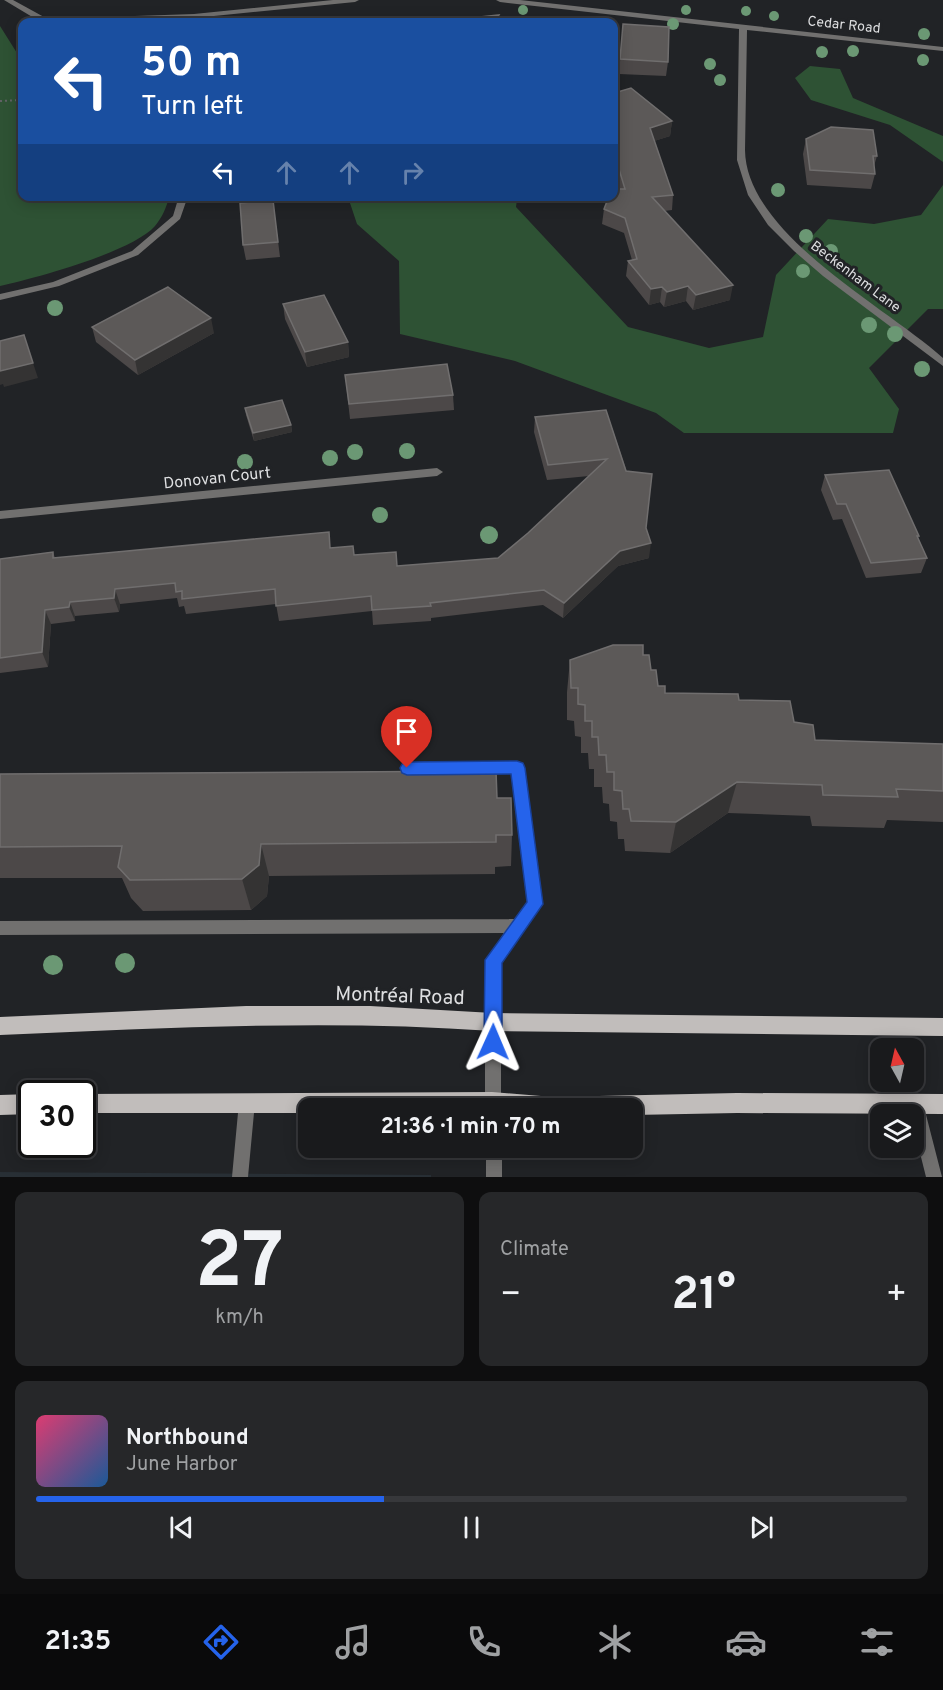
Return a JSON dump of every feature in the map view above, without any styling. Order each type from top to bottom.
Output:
[{"type":"main road","name":"Montréal Road","points":[[0,1026],[235,1016],[425,1015],[493,1022],[943,1026]]},
{"type":"main road","points":[[96,1103],[298,1103]]},
{"type":"main road","points":[[643,1105],[943,1104]]},
{"type":"main road","points":[[1,1109],[18,1106]]},
{"type":"street","points":[[8,0],[38,18]]},
{"type":"street","points":[[135,18],[194,16],[355,0]]},
{"type":"street","name":"Cedar Road","points":[[500,0],[943,49]]},
{"type":"street","name":"Beckenham Lane","points":[[742,28],[742,165],[753,195],[777,229],[809,261],[923,343],[943,363]]},
{"type":"street","points":[[0,297],[56,284],[135,253],[177,217],[182,201]]},
{"type":"street","name":"Donovan Court","points":[[0,515],[437,472]]},
{"type":"street","points":[[407,768],[517,768],[535,904],[493,960],[492,1098]]},
{"type":"street","points":[[0,928],[519,926]]},
{"type":"street","points":[[240,1177],[247,1102]]},
{"type":"street","points":[[915,1103],[934,1177]]},
{"type":"street","points":[[494,1158],[494,1177]]},
{"type":"path","points":[[0,101],[18,100]]},
{"type":"shaded area","points":[[0,1172],[431,1175],[431,1177],[0,1177]]},
{"type":"green space","points":[[0,26],[18,55],[18,201],[168,201],[155,226],[126,245],[82,263],[0,286]]},
{"type":"green space","points":[[810,66],[840,69],[853,98],[943,136],[943,162],[890,125],[811,100],[795,78]]},
{"type":"green space","points":[[943,185],[943,309],[928,309],[869,368],[899,409],[893,433],[684,433],[656,413],[515,361],[400,334],[399,261],[357,224],[349,201],[517,201],[516,207],[628,327],[709,348],[763,337],[776,275],[828,219],[874,224],[921,215]]},
{"type":"building","points":[[499,15],[497,18],[471,18]]},
{"type":"building","points":[[623,24],[669,27],[668,62],[620,59]]},
{"type":"building","points":[[631,88],[672,121],[650,128],[673,195],[652,197],[733,285],[696,295],[688,286],[667,292],[662,287],[651,289],[628,261],[637,259],[625,218],[604,209],[607,201],[618,201],[618,189],[625,189],[618,166],[618,92]]},
{"type":"building","points":[[831,127],[873,130],[877,156],[873,156],[875,174],[810,170],[806,139]]},
{"type":"building","points":[[273,201],[278,242],[243,245],[240,203]]},
{"type":"building","points":[[168,287],[211,318],[135,360],[92,327]]},
{"type":"building","points":[[324,295],[348,342],[305,352],[283,304]]},
{"type":"building","points":[[24,335],[33,363],[0,371],[0,341]]},
{"type":"building","points":[[447,364],[453,395],[349,404],[345,375]]},
{"type":"building","points":[[282,400],[291,425],[253,433],[245,408]]},
{"type":"building","points":[[606,410],[626,471],[652,474],[646,528],[651,543],[620,551],[564,603],[544,590],[430,603],[431,606],[372,610],[371,596],[276,606],[275,589],[182,599],[182,591],[176,592],[175,583],[115,589],[114,598],[70,602],[69,607],[45,610],[42,652],[0,658],[0,559],[53,552],[53,558],[329,532],[330,548],[353,546],[354,555],[396,552],[397,566],[498,558],[607,459],[548,465],[535,417]]},
{"type":"building","points":[[889,470],[927,558],[871,563],[846,504],[837,504],[825,475]]},
{"type":"building","points":[[613,645],[643,645],[643,655],[649,655],[651,670],[656,670],[658,686],[665,686],[665,693],[738,694],[739,700],[790,701],[794,722],[813,725],[815,740],[943,744],[943,791],[896,789],[898,797],[823,795],[822,785],[737,782],[676,822],[631,821],[629,809],[623,809],[622,791],[614,790],[614,772],[607,772],[606,755],[599,755],[598,737],[592,737],[592,721],[585,721],[585,705],[578,704],[578,688],[571,688],[570,660]]},
{"type":"building","points":[[496,771],[497,798],[511,798],[512,835],[496,835],[496,842],[261,844],[259,865],[242,879],[130,880],[118,867],[122,846],[0,847],[0,774]]},
{"type":"route","points":[[407,768],[517,768],[535,904],[493,960],[493,1042]]}]
